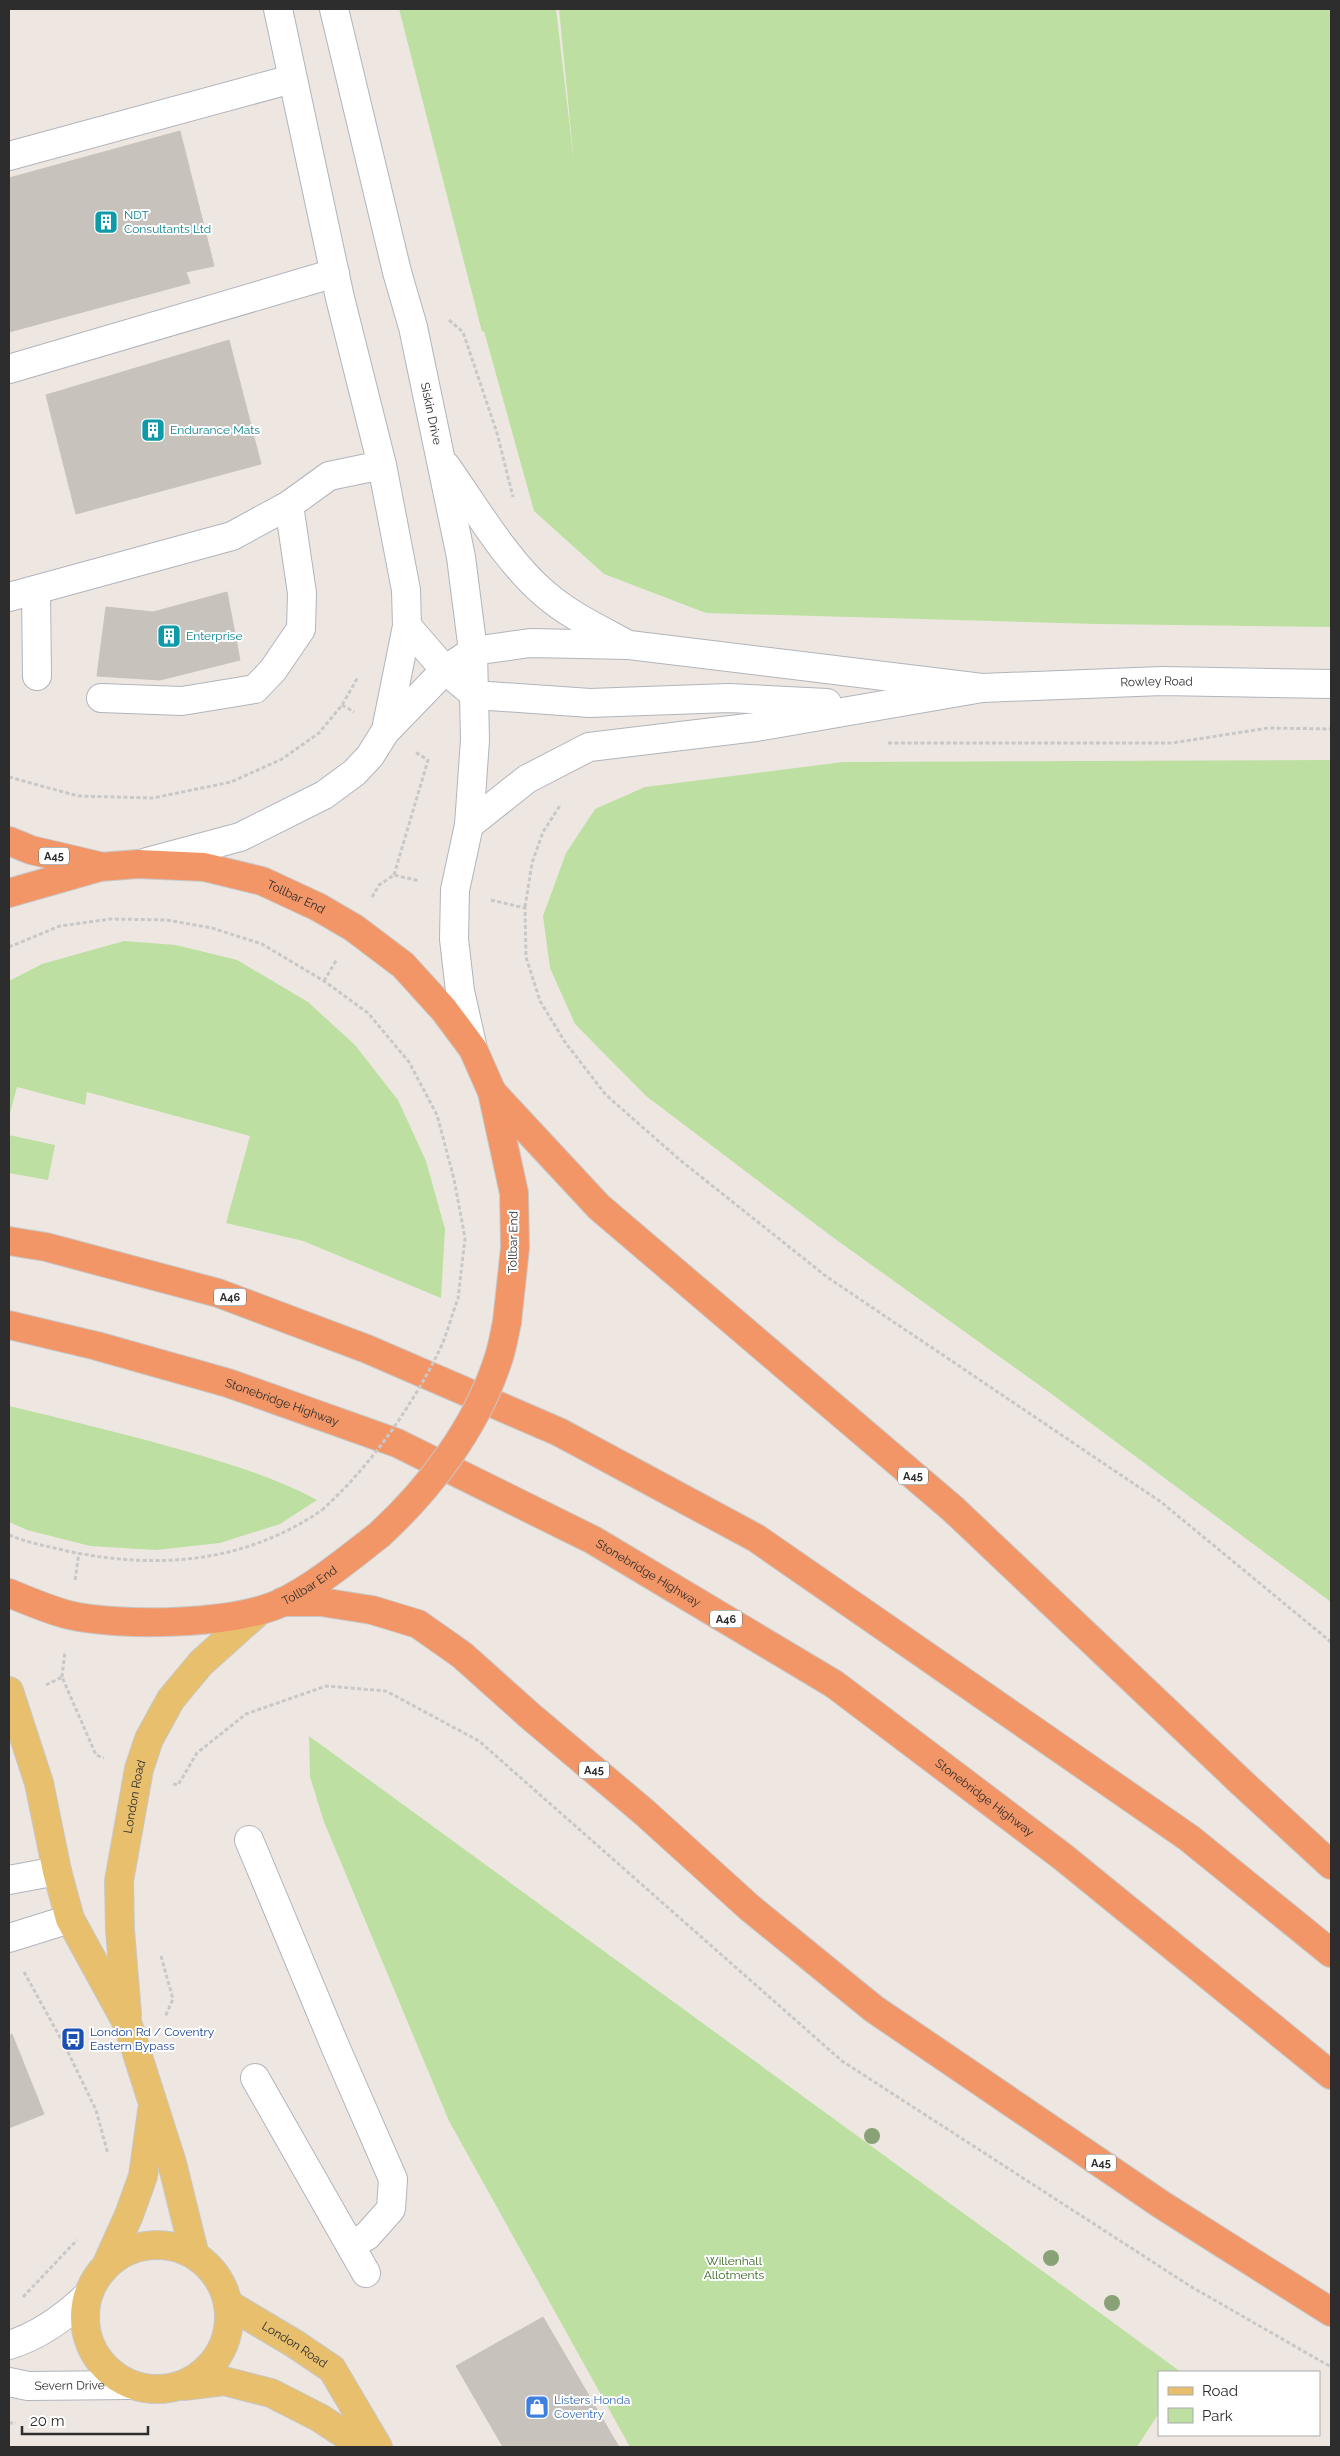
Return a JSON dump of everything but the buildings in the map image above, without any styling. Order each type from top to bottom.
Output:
[{"type":"highway","name":"A45","points":[[9,841],[31,850],[100,867]]},
{"type":"highway","name":"Tollbar End","points":[[9,894],[100,867],[138,864],[204,867],[262,881],[318,907],[354,928],[403,965],[444,1010],[472,1048],[492,1092],[514,1193],[515,1248],[508,1322],[498,1363],[478,1410],[438,1472],[400,1515],[379,1535],[332,1571],[270,1606],[181,1623],[128,1622],[70,1615],[9,1593]]},
{"type":"highway","name":"A45","points":[[492,1092],[599,1207],[953,1509],[1331,1865]]},
{"type":"highway","name":"A46","points":[[9,1241],[46,1247],[218,1293],[367,1349],[559,1432],[756,1538],[1189,1838],[1331,1953]]},
{"type":"highway","name":"Stonebridge Highway","points":[[19,1327],[97,1346],[228,1383],[397,1443],[593,1540],[834,1684],[1063,1858],[1331,2075]]},
{"type":"highway","name":"A45","points":[[270,1606],[322,1602],[372,1610],[418,1624],[462,1655],[529,1715],[644,1812],[750,1908],[874,2009],[1162,2205],[1331,2312]]},
{"type":"main road","name":"London Road","points":[[128,2025],[120,1930],[119,1881],[139,1769],[152,1732],[171,1699],[201,1662],[270,1606]]},
{"type":"main road","name":"London Road","points":[[9,1691],[39,1784],[57,1871],[70,1919],[128,2025],[172,2163],[194,2252]]},
{"type":"main road","name":"London Road","points":[[106,2264],[129,2215],[142,2176],[153,2106]]},
{"type":"main road","points":[[178,2387],[202,2375],[220,2355],[229,2330],[228,2304],[225,2290],[216,2274],[194,2252],[171,2245],[144,2245],[124,2252],[106,2264],[95,2278],[88,2295],[84,2322],[91,2348],[107,2370],[130,2385],[154,2390],[178,2387],[224,2381],[271,2393],[320,2418],[364,2447]]},
{"type":"main road","name":"London Road","points":[[228,2304],[296,2344],[332,2369],[378,2447]]},
{"type":"street","points":[[278,9],[335,273],[382,465],[406,590],[407,626],[385,732]]},
{"type":"street","name":"Siskin Drive","points":[[334,9],[397,272],[413,327],[461,557],[473,651],[475,740],[469,825],[455,890],[454,939],[460,991],[472,1048]]},
{"type":"street","points":[[9,156],[292,79]]},
{"type":"street","points":[[9,369],[335,273]]},
{"type":"street","points":[[439,457],[521,570],[545,595],[592,626],[629,645]]},
{"type":"street","points":[[9,597],[232,536],[288,504],[330,476],[382,465]]},
{"type":"street","points":[[101,698],[182,701],[255,689],[273,670],[301,629],[302,593],[288,504]]},
{"type":"street","points":[[36,590],[37,676]]},
{"type":"street","points":[[407,626],[445,670],[475,695],[590,703],[728,698],[876,705]]},
{"type":"street","points":[[138,864],[240,837],[324,795],[354,773],[370,756],[385,732],[445,670],[473,651],[530,643],[629,645],[982,688]]},
{"type":"street","name":"Rowley Road","points":[[982,688],[1162,682],[1331,684]]},
{"type":"street","points":[[469,825],[527,778],[589,747],[756,727],[982,688]]},
{"type":"street","points":[[249,1840],[393,2179],[391,2209],[367,2236],[350,2245]]},
{"type":"street","points":[[9,1880],[57,1871]]},
{"type":"street","points":[[9,1938],[70,1919]]},
{"type":"street","points":[[255,2078],[366,2273]]},
{"type":"street","points":[[9,2344],[22,2341],[68,2313],[88,2295]]},
{"type":"street","name":"Severn Drive","points":[[9,2382],[28,2386],[130,2385]]},
{"type":"path","points":[[448,319],[463,332],[517,505]]},
{"type":"path","points":[[9,777],[78,796],[153,798],[231,782],[282,759],[320,733],[342,705],[361,671]]},
{"type":"path","points":[[342,705],[351,710]]},
{"type":"path","points":[[878,744],[1172,743],[1268,728],[1331,729]]},
{"type":"path","points":[[379,885],[394,875],[428,760],[419,754]]},
{"type":"path","points":[[563,800],[542,832],[532,863],[525,908],[526,957],[540,1002],[565,1042],[606,1095],[680,1160],[827,1277],[1161,1502],[1331,1642]]},
{"type":"path","points":[[394,875],[418,881]]},
{"type":"path","points":[[490,899],[525,908]]},
{"type":"path","points":[[9,947],[60,926],[111,919],[167,920],[212,928],[262,944],[324,981],[368,1013],[409,1062],[437,1115],[454,1179],[465,1238],[458,1299],[439,1352],[401,1418],[342,1492],[322,1510],[299,1526],[263,1542],[177,1561],[130,1561],[78,1553],[24,1541],[9,1534]]},
{"type":"path","points":[[324,981],[331,969]]},
{"type":"path","points":[[77,1567],[78,1553]]},
{"type":"path","points":[[64,1661],[62,1677],[96,1755],[104,1758]]},
{"type":"path","points":[[48,1684],[62,1677]]},
{"type":"path","points":[[171,1783],[178,1786],[197,1753],[246,1714],[326,1686],[386,1691],[479,1741],[842,2062],[1190,2286],[1331,2367]]},
{"type":"path","points":[[23,1971],[66,2048],[96,2110],[109,2158]]},
{"type":"path","points":[[34,2334],[22,2298],[79,2237]]},
{"type":"path","points":[[9,2423],[18,2423]]},
{"type":"green space","points":[[399,9],[556,9],[574,162],[559,9],[1331,9],[1331,627],[1096,624],[706,613],[604,574],[534,511],[484,331],[482,332]]},
{"type":"green space","points":[[1331,760],[1331,1602],[1053,1395],[831,1236],[646,1096],[575,1024],[550,968],[543,916],[566,853],[595,809],[645,787],[843,762]]},
{"type":"green space","points":[[124,941],[176,945],[237,960],[308,1002],[355,1045],[398,1100],[426,1161],[445,1229],[441,1298],[303,1241],[226,1223],[250,1136],[87,1092],[85,1105],[17,1087],[9,1117],[9,981],[42,964]]},
{"type":"green space","points":[[9,1135],[55,1145],[48,1180],[9,1173]]},
{"type":"green space","points":[[9,1406],[122,1434],[238,1467],[302,1492],[317,1500],[280,1524],[220,1543],[156,1550],[90,1546],[27,1530],[9,1522]]},
{"type":"green space","name":"Willenhall Allotments","points":[[309,1736],[1180,2371],[1158,2371],[1158,2415],[1137,2447],[630,2447],[449,2121],[324,1822],[310,1777]]},
{"type":"place","name":"NDT Consultants Ltd","points":[[106,222]]},
{"type":"place","name":"Endurance Mats","points":[[153,430]]},
{"type":"place","name":"Enterprise","points":[[169,636]]},
{"type":"place","name":"London Rd / Coventry Eastern Bypass","points":[[73,2039]]},
{"type":"place","name":"Listers Honda Coventry","points":[[537,2407]]}]
